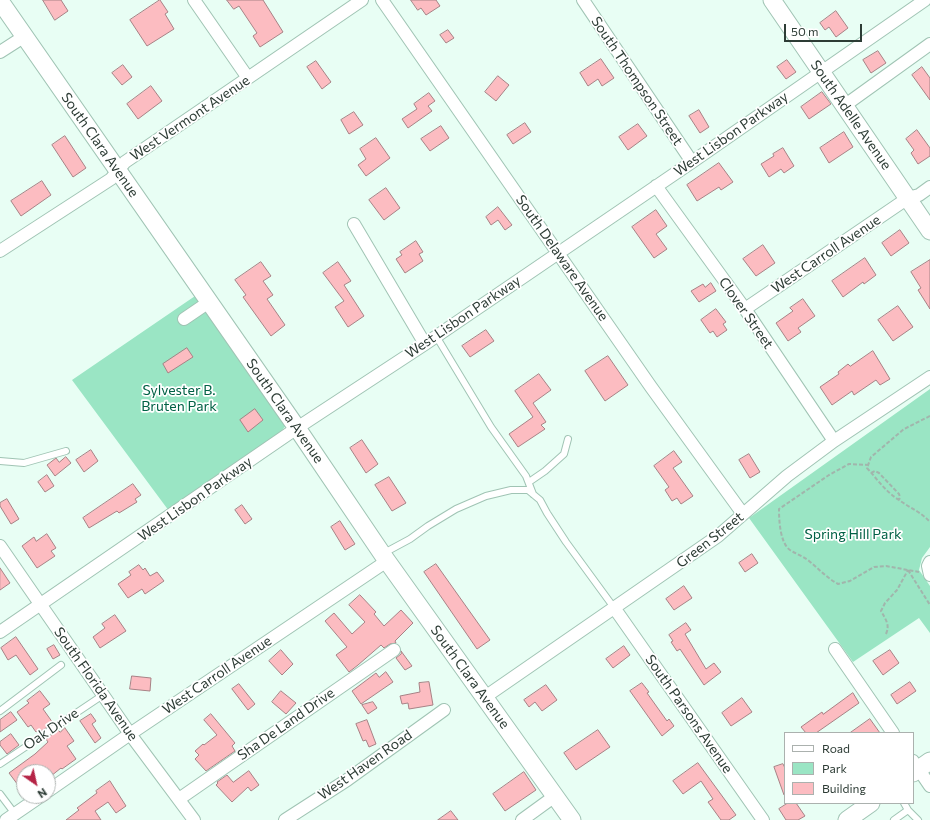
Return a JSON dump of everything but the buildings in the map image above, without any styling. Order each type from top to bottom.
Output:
[{"type":"street","points":[[194,0],[248,78]]},
{"type":"street","name":"West Vermont Avenue","points":[[0,251],[111,179],[125,162],[362,0]]},
{"type":"street","name":"South Delaware Avenue","points":[[382,0],[656,394],[743,514]]},
{"type":"street","name":"South Thompson Street","points":[[583,0],[692,162]]},
{"type":"street","name":"South Adelle Avenue","points":[[772,0],[930,231]]},
{"type":"street","name":"West Lisbon Parkway","points":[[0,632],[298,428],[425,344],[692,162],[925,0]]},
{"type":"street","name":"South Clara Avenue","points":[[0,1],[298,428],[385,558],[572,820]]},
{"type":"street","points":[[0,52],[25,36]]},
{"type":"street","points":[[844,106],[930,44]]},
{"type":"street","name":"Clover Street","points":[[656,186],[834,441]]},
{"type":"street","name":"West Carroll Avenue","points":[[744,310],[908,198],[919,195],[930,187]]},
{"type":"street","points":[[354,224],[425,344]]},
{"type":"street","points":[[184,319],[210,302]]},
{"type":"street","name":"Green Street","points":[[485,697],[718,536],[787,476],[834,441],[930,377]]},
{"type":"street","name":"South Florida Avenue","points":[[0,546],[102,695],[194,820]]},
{"type":"street","name":"West Carroll Avenue","points":[[56,785],[385,558]]},
{"type":"street","name":"South Parsons Avenue","points":[[615,608],[763,820]]},
{"type":"street","points":[[835,649],[892,732]]},
{"type":"street","name":"Sha De Land Drive","points":[[179,799],[394,650]]},
{"type":"street","name":"West Haven Road","points":[[285,820],[346,780],[444,710]]},
{"type":"street","points":[[919,766],[930,786]]},
{"type":"street","points":[[522,820],[555,796]]},
{"type":"street","points":[[10,817],[29,804]]},
{"type":"street","points":[[847,820],[870,804]]},
{"type":"lane","points":[[436,336],[491,427],[526,476],[534,495]]},
{"type":"lane","points":[[529,482],[564,454],[568,439]]},
{"type":"lane","points":[[0,461],[24,463],[66,451]]},
{"type":"lane","points":[[385,558],[428,526],[456,509],[486,496],[511,490],[528,490],[540,500],[566,542],[615,608]]},
{"type":"lane","points":[[0,711],[61,664]]},
{"type":"lane","name":"Oak Drive","points":[[0,764],[102,695]]},
{"type":"lane","points":[[0,794],[10,817]]},
{"type":"lane","points":[[905,804],[908,810],[918,820]]},
{"type":"lane","points":[[894,820],[908,810]]},
{"type":"path","points":[[930,416],[904,429],[871,457],[868,468],[888,492],[924,515],[930,522]]},
{"type":"path","points":[[869,464],[849,464],[829,475],[779,509],[780,525],[784,543],[788,549],[808,560],[830,580],[838,584],[850,581],[874,566],[886,566],[908,570],[929,568]]},
{"type":"path","points":[[872,473],[875,471],[879,472],[899,494],[899,500]]},
{"type":"path","points":[[908,570],[930,605]]},
{"type":"path","points":[[886,634],[888,622],[881,612],[885,603],[897,590],[908,570]]},
{"type":"green space","name":"Sylvester B. Bruten Park","points":[[198,294],[286,425],[279,435],[169,511],[72,380]]},
{"type":"green space","name":"Spring Hill Park","points":[[930,389],[930,547],[922,558],[919,570],[930,586],[930,633],[919,618],[853,662],[749,518]]}]
